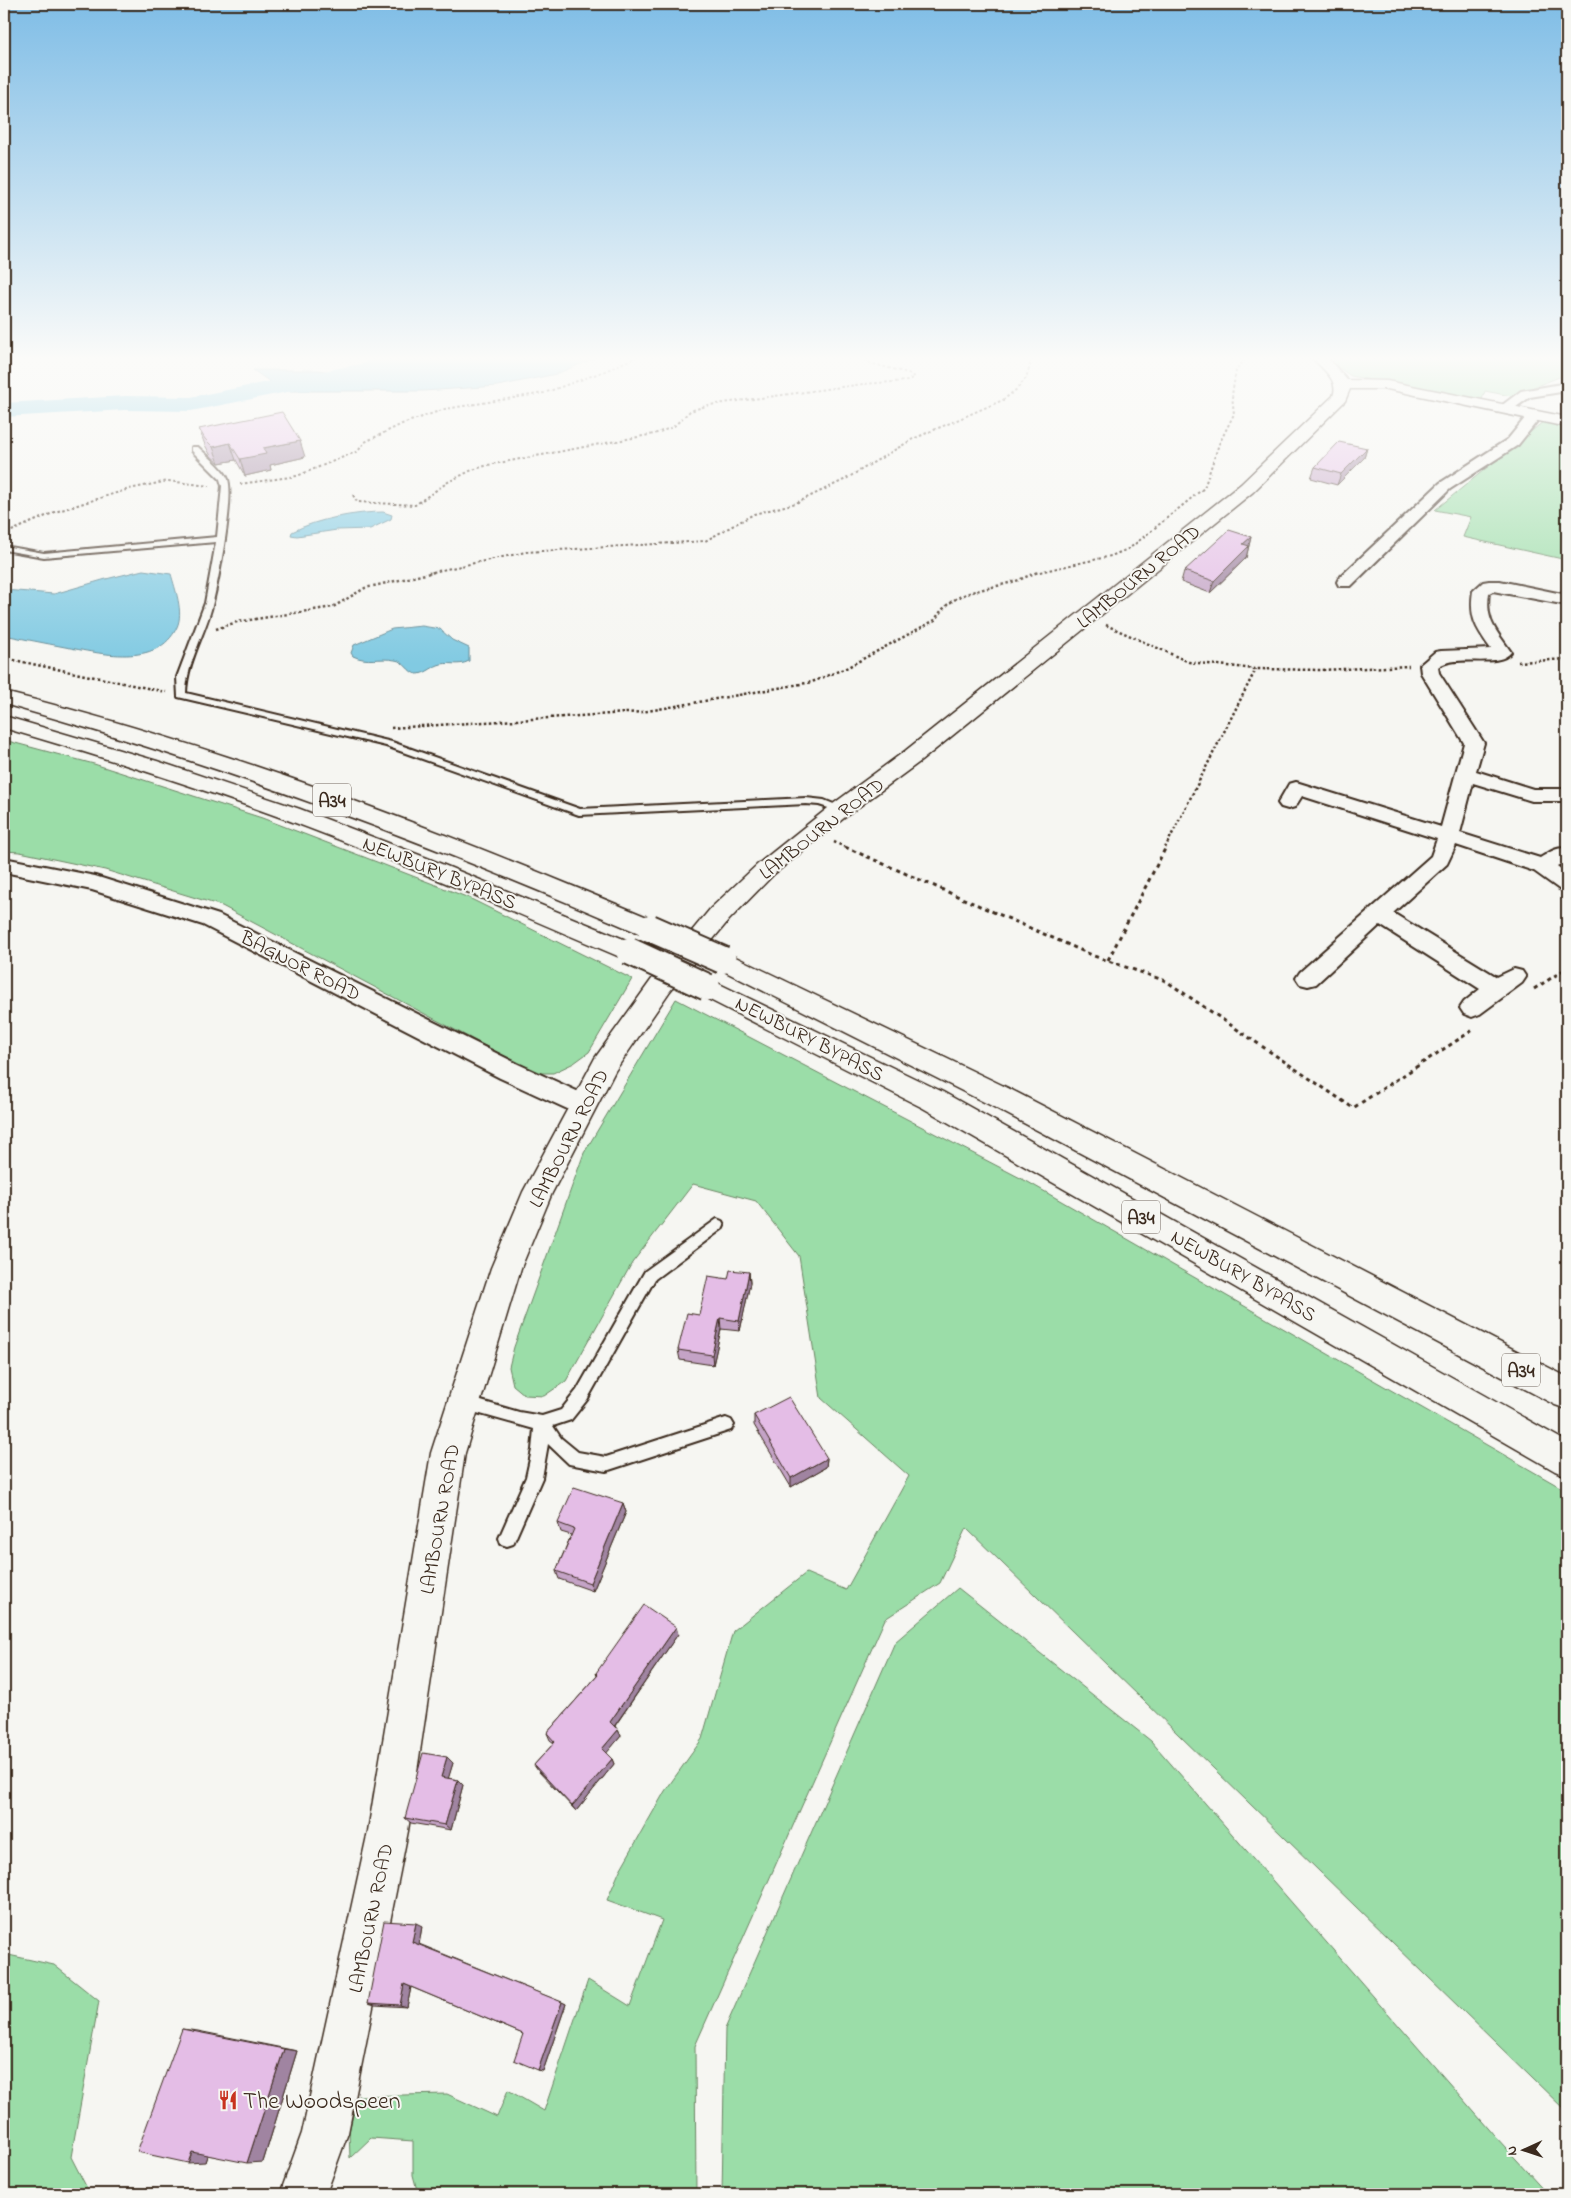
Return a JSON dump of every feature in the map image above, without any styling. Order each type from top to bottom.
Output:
[{"type":"main road","name":"LAMBOURN ROAD","points":[[412,1676],[448,1454],[506,1268],[538,1192],[583,1105],[605,1065],[640,1014],[720,914],[766,869],[841,809],[913,756],[1248,488],[1278,459]]},
{"type":"main road","name":"NEWBURY BYPASS","points":[[4,698],[148,739],[252,772],[382,818],[496,862],[723,960],[998,1096],[1567,1394]]},
{"type":"main road","name":"NEWBURY BYPASS","points":[[4,722],[90,747],[291,813],[409,858],[629,951],[707,987],[933,1100],[1567,1460]]},
{"type":"main road","points":[[1475,1346],[1567,1378]]},
{"type":"main road","name":"LAMBOURN ROAD","points":[[303,2194],[325,2133],[388,1832]]},
{"type":"street","points":[[1345,582],[1445,486],[1487,459]]},
{"type":"street","points":[[1308,978],[1440,859],[1449,836],[1474,743],[1430,672],[1429,665],[1441,656],[1498,654],[1502,652],[1481,622],[1478,610],[1481,592],[1489,586],[1500,586],[1567,600]]},
{"type":"street","points":[[1465,774],[1532,796],[1567,795]]},
{"type":"street","points":[[1295,789],[1542,866],[1567,884]]},
{"type":"street","points":[[1542,866],[1562,854]]},
{"type":"street","name":"BAGNOR ROAD","points":[[4,865],[95,883],[212,920],[509,1071],[583,1105]]},
{"type":"street","points":[[1378,914],[1512,986],[1474,1017]]},
{"type":"street","points":[[388,1832],[386,1792],[398,1710],[412,1676]]},
{"type":"lane","points":[[205,459],[224,478],[226,486],[220,540],[209,603],[182,677],[181,695],[389,744],[579,812],[806,801],[820,802],[841,809]]},
{"type":"lane","points":[[4,548],[44,555],[220,540]]},
{"type":"lane","points":[[464,1402],[519,1419],[542,1423],[566,1415],[582,1396],[650,1275],[717,1225]]},
{"type":"lane","points":[[542,1423],[556,1444],[574,1459],[606,1464],[726,1425]]},
{"type":"lane","points":[[507,1538],[534,1478],[540,1450],[542,1423]]},
{"type":"path","points":[[4,534],[55,512],[129,489],[168,481],[202,487],[226,486],[297,476],[340,459]]},
{"type":"path","points":[[353,495],[357,502],[366,504],[415,505],[448,482],[472,470],[514,459]]},
{"type":"path","points":[[210,631],[238,622],[333,607],[365,588],[526,552],[705,541],[754,514],[796,503],[844,480],[880,459]]},
{"type":"path","points":[[384,728],[605,716],[642,712],[812,682],[846,668],[935,620],[940,611],[963,594],[1013,582],[1040,571],[1111,556],[1130,548],[1204,488],[1214,459]]},
{"type":"path","points":[[1087,617],[1189,662],[1256,669],[1322,670],[1429,665]]},
{"type":"path","points":[[4,658],[181,695]]},
{"type":"path","points":[[1518,662],[1567,659]]},
{"type":"path","points":[[1108,960],[1256,669]]},
{"type":"path","points":[[812,832],[1094,956],[1166,981],[1353,1108],[1474,1017]]},
{"type":"path","points":[[1512,986],[1567,968]]},
{"type":"green space","points":[[1498,459],[1567,459],[1567,560],[1463,537],[1471,517],[1435,510]]},
{"type":"green space","points":[[4,740],[94,764],[262,818],[469,898],[632,979],[589,1052],[574,1063],[553,1073],[536,1073],[222,906],[105,870],[20,852],[4,851]]},
{"type":"green space","points":[[676,999],[1028,1182],[1567,1491],[1567,2112],[966,1528],[940,1583],[885,1619],[695,2046],[696,2194],[418,2194],[413,2175],[413,2141],[371,2138],[350,2158],[349,2131],[358,2096],[447,2094],[497,2117],[508,2090],[544,2111],[588,1980],[630,2006],[662,1920],[607,1900],[620,1870],[665,1791],[702,1739],[733,1631],[806,1573],[846,1590],[909,1476],[821,1398],[799,1256],[756,1201],[693,1184],[632,1263],[566,1381],[544,1396],[525,1395],[513,1385],[509,1367],[514,1347],[584,1153]]},
{"type":"green space","points":[[958,1588],[1151,1741],[1495,2136],[1548,2194],[722,2194],[725,2029],[895,1642]]},
{"type":"green space","points":[[4,1954],[54,1965],[99,2001],[71,2157],[90,2194],[4,2194]]},
{"type":"water","points":[[383,512],[392,515],[391,519],[370,529],[337,530],[297,536],[291,535],[292,532],[302,527],[324,520],[361,513]]},
{"type":"water","points":[[143,570],[171,574],[178,600],[180,614],[177,627],[168,640],[156,649],[127,655],[110,654],[79,650],[4,635],[4,590],[54,594]]},
{"type":"water","points":[[422,626],[440,629],[452,640],[469,648],[469,661],[461,664],[442,664],[417,674],[411,672],[398,661],[389,659],[368,660],[353,656],[351,653],[354,645],[392,629]]},
{"type":"building","points":[[1323,459],[1356,459],[1341,474],[1315,467]]},
{"type":"building","points":[[1229,530],[1251,537],[1243,544],[1249,546],[1214,581],[1184,571]]},
{"type":"building","points":[[730,1270],[749,1272],[739,1321],[720,1318],[712,1355],[678,1350],[687,1313],[699,1315],[708,1276],[728,1279]]},
{"type":"building","points":[[789,1397],[827,1458],[791,1478],[754,1415]]},
{"type":"building","points":[[574,1487],[623,1503],[590,1583],[556,1571],[574,1529],[558,1523]]},
{"type":"building","points":[[644,1605],[676,1627],[610,1722],[618,1730],[602,1749],[612,1759],[572,1806],[534,1765],[555,1742],[547,1733],[598,1675],[596,1673]]},
{"type":"building","points":[[423,1753],[447,1757],[441,1777],[458,1780],[445,1825],[405,1818]]},
{"type":"building","points":[[384,1921],[416,1923],[412,1942],[562,2002],[538,2070],[514,2060],[523,2034],[404,1984],[400,2005],[368,2003]]},
{"type":"building","name":"The Woodspeen","points":[[182,2029],[284,2049],[247,2163],[192,2152],[188,2163],[137,2152]]},
{"type":"place","name":"The Woodspeen","points":[[228,2100]]}]
